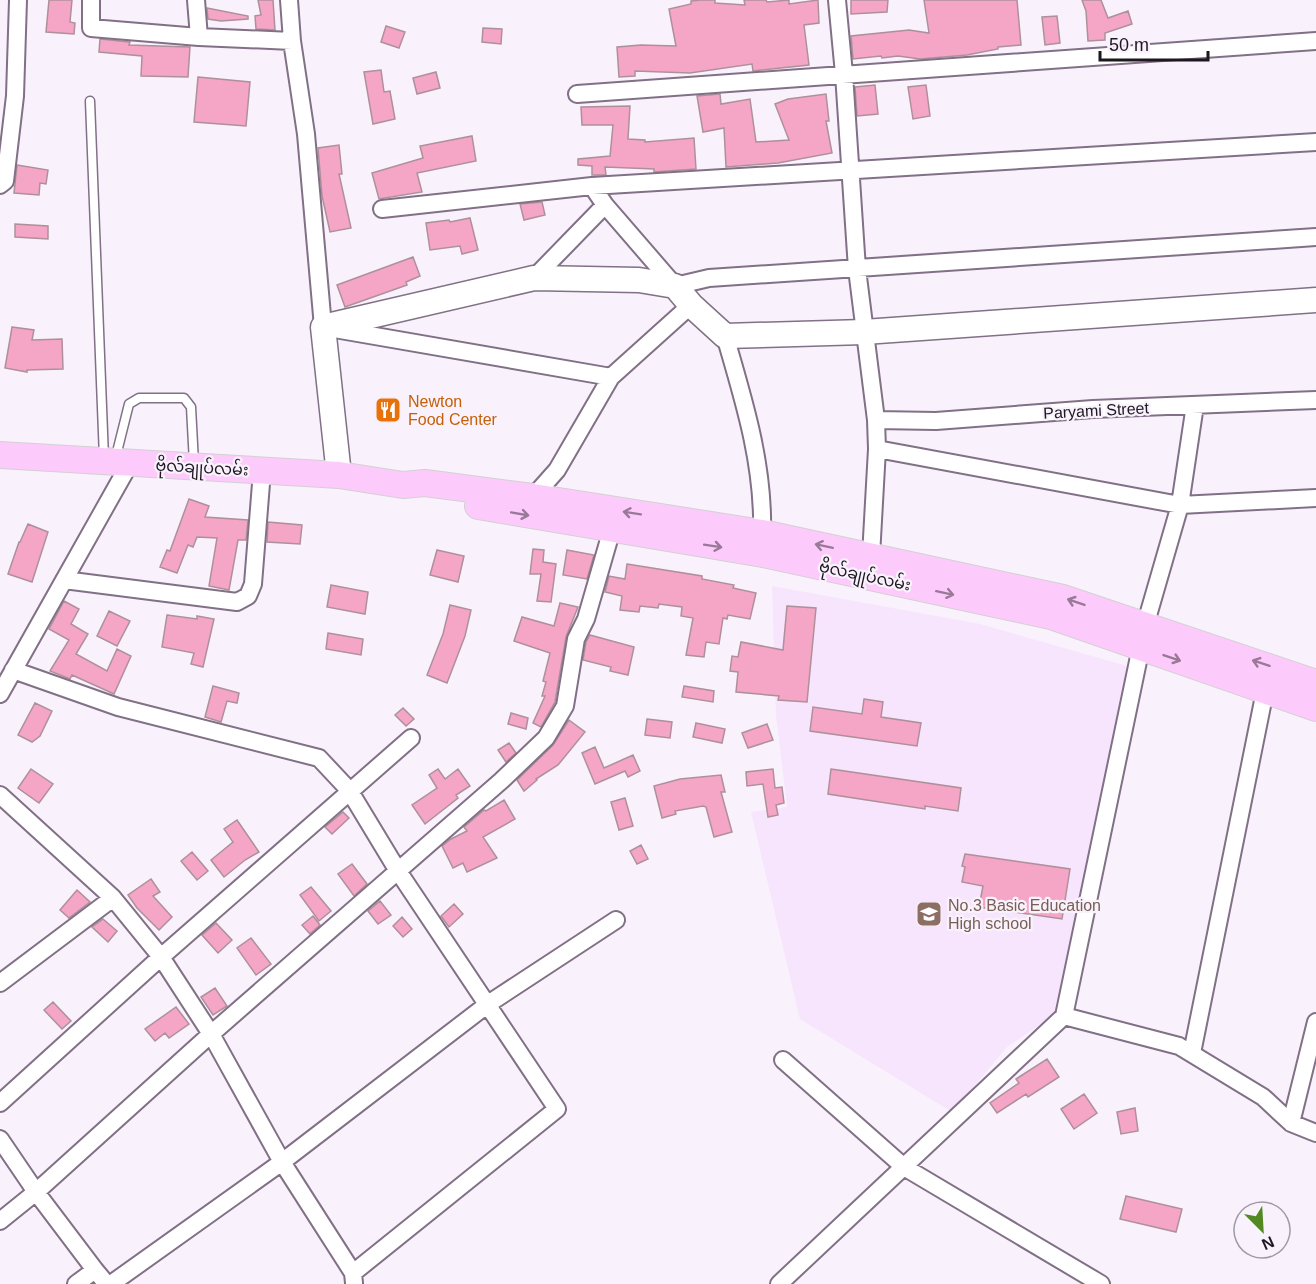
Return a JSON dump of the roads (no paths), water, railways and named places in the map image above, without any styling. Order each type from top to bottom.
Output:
[{"type":"main road","name":"ဗိုလ်ချုပ်လမ်း","points":[[0,455],[339,475],[403,485],[425,483],[532,497],[762,533],[1063,598],[1265,691],[1316,708]]},
{"type":"main road","name":"ဗိုလ်ချုပ်လမ်း","points":[[403,485],[434,499],[763,554],[1051,616],[1274,667],[1316,683]]},
{"type":"street","points":[[0,185],[5,181],[15,96],[18,0]]},
{"type":"street","points":[[91,0],[91,28],[199,37],[292,41]]},
{"type":"street","points":[[196,0],[199,37]]},
{"type":"street","points":[[289,0],[292,41],[306,134],[339,475]]},
{"type":"street","points":[[837,0],[857,269],[876,420],[877,449],[871,556]]},
{"type":"street","points":[[577,94],[1316,41]]},
{"type":"street","points":[[382,208],[592,186],[1316,141]]},
{"type":"street","points":[[592,186],[605,205],[675,286],[725,336],[756,448],[763,503],[762,533]]},
{"type":"street","points":[[534,278],[605,205]]},
{"type":"street","points":[[323,327],[534,278],[639,280],[675,286],[709,278],[1316,237]]},
{"type":"street","points":[[725,336],[864,332],[1316,300]]},
{"type":"street","points":[[532,497],[557,470],[611,377],[692,305]]},
{"type":"street","points":[[323,327],[611,377]]},
{"type":"street","name":"Paryami Street","points":[[876,420],[936,421],[1093,409],[1316,400]]},
{"type":"street","points":[[779,1284],[1064,1016],[1143,636],[1180,505],[1195,405]]},
{"type":"street","points":[[877,449],[1180,505],[1316,498]]},
{"type":"street","points":[[0,694],[64,579],[116,462]]},
{"type":"street","points":[[64,579],[237,602],[248,596],[253,584],[262,471]]},
{"type":"street","points":[[0,1221],[36,1192],[211,1034],[501,781],[546,738],[565,706],[576,639],[586,619],[612,529]]},
{"type":"street","points":[[0,795],[113,898],[161,957],[211,1034],[282,1162],[353,1279],[557,1109],[398,871],[349,790],[319,758],[118,707],[14,670]]},
{"type":"street","points":[[1192,1053],[1265,691]]},
{"type":"street","points":[[0,1103],[349,790],[411,738]]},
{"type":"street","points":[[0,983],[113,898]]},
{"type":"street","points":[[0,1139],[36,1192],[95,1270],[105,1282],[111,1284],[282,1162],[488,1004],[616,920]]},
{"type":"street","points":[[1064,1016],[1179,1046],[1263,1097],[1291,1123],[1316,1133]]},
{"type":"street","points":[[1291,1123],[1316,1022]]},
{"type":"street","points":[[783,1060],[904,1167],[1101,1284]]},
{"type":"street","points":[[76,1284],[95,1270]]},
{"type":"lane","points":[[90,101],[116,462]]},
{"type":"lane","points":[[116,462],[129,404],[139,398],[184,398],[190,407],[194,467]]},
{"type":"place","name":"Newton Food Center","points":[[388,410]]},
{"type":"place","name":"No.3 Basic Education High school","points":[[929,914]]}]
